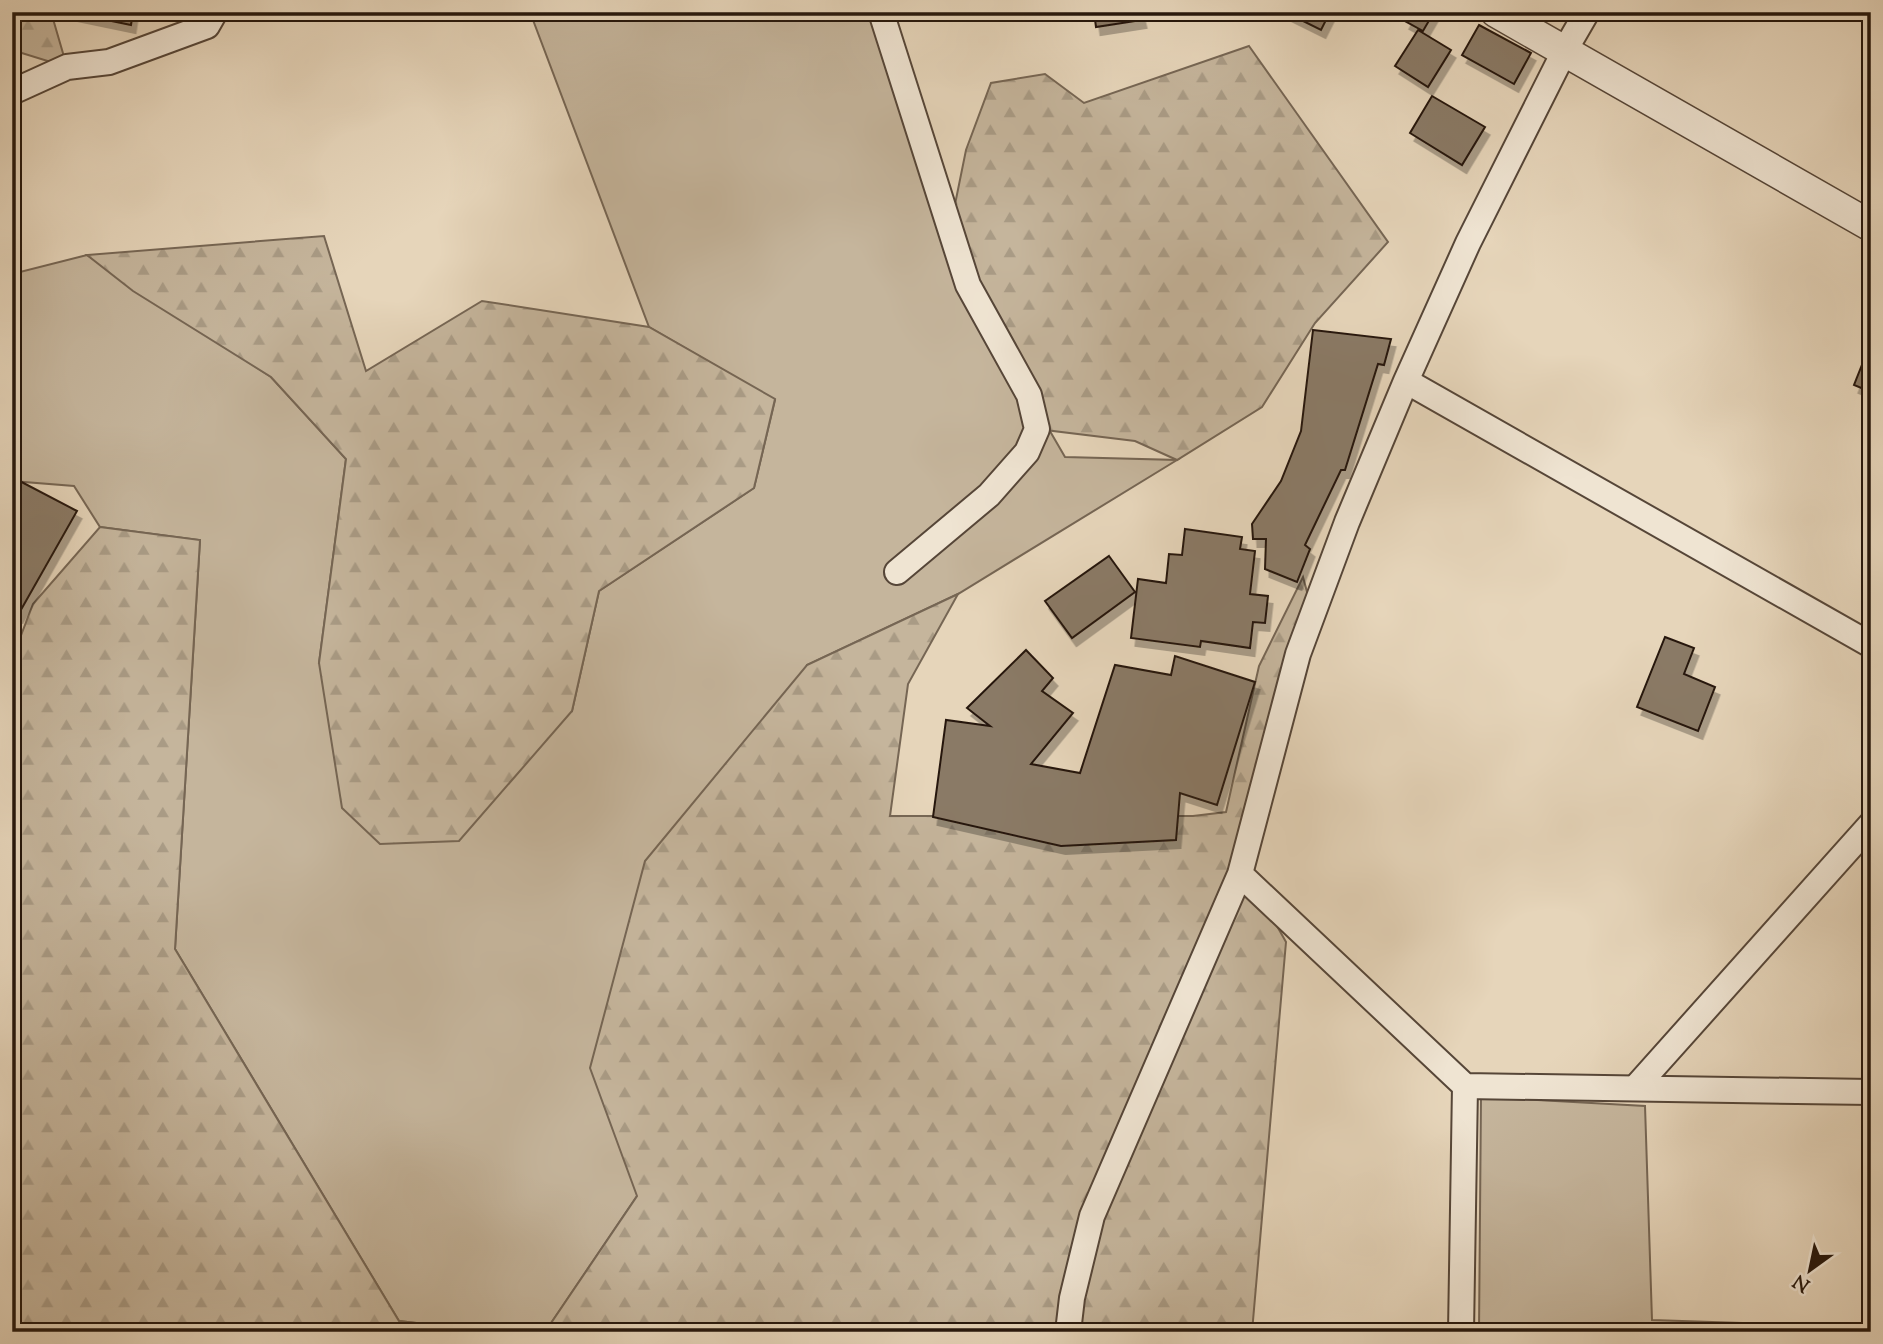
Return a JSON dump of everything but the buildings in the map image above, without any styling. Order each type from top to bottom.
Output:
[{"type":"street","points":[[12,92],[67,67],[109,62],[207,26],[215,12]]},
{"type":"street","points":[[881,12],[968,285],[1030,395],[1037,429],[1027,452],[989,495],[897,572]]},
{"type":"street","points":[[1496,12],[1871,226]]},
{"type":"street","points":[[1068,1332],[1072,1298],[1092,1216],[1240,874],[1298,654],[1347,522],[1468,243],[1565,50],[1587,12]]},
{"type":"street","points":[[1406,381],[1871,645]]},
{"type":"street","points":[[1635,1088],[1871,824]]},
{"type":"street","points":[[1240,874],[1465,1086],[1871,1091]]},
{"type":"street","points":[[1461,1332],[1465,1086]]},
{"type":"green space","points":[[12,12],[51,12],[67,67],[12,50]]},
{"type":"green space","points":[[530,12],[881,12],[950,229],[1029,395],[1065,457],[1177,460],[958,594],[807,665],[637,1196],[545,1332],[494,1332],[399,1321],[175,949],[200,540],[100,527],[74,486],[12,481],[12,274],[87,255],[271,377],[346,459],[319,663],[572,711],[599,591],[754,488],[775,400],[649,327]]},
{"type":"green space","points":[[1249,46],[1388,242],[1315,323],[1262,407],[1177,460],[1135,441],[1037,429],[950,229],[966,150],[991,83],[1045,74],[1084,103]]},
{"type":"green space","points":[[324,236],[366,371],[482,301],[649,327],[775,399],[754,488],[599,591],[572,711],[459,841],[380,844],[342,808],[319,663],[346,459],[271,377],[133,291],[87,255]]},
{"type":"green space","points":[[100,527],[200,540],[175,949],[399,1321],[494,1332],[12,1332],[12,659],[33,604]]},
{"type":"green space","points":[[1303,577],[1313,614],[1242,864],[1286,942],[1252,1332],[545,1332],[637,1196],[590,1068],[645,861],[807,665],[958,594],[908,684],[890,816],[1193,816],[1226,812],[1259,666]]},
{"type":"green space","points":[[1481,1097],[1645,1106],[1652,1320],[1800,1325],[1800,1332],[1479,1332]]}]
